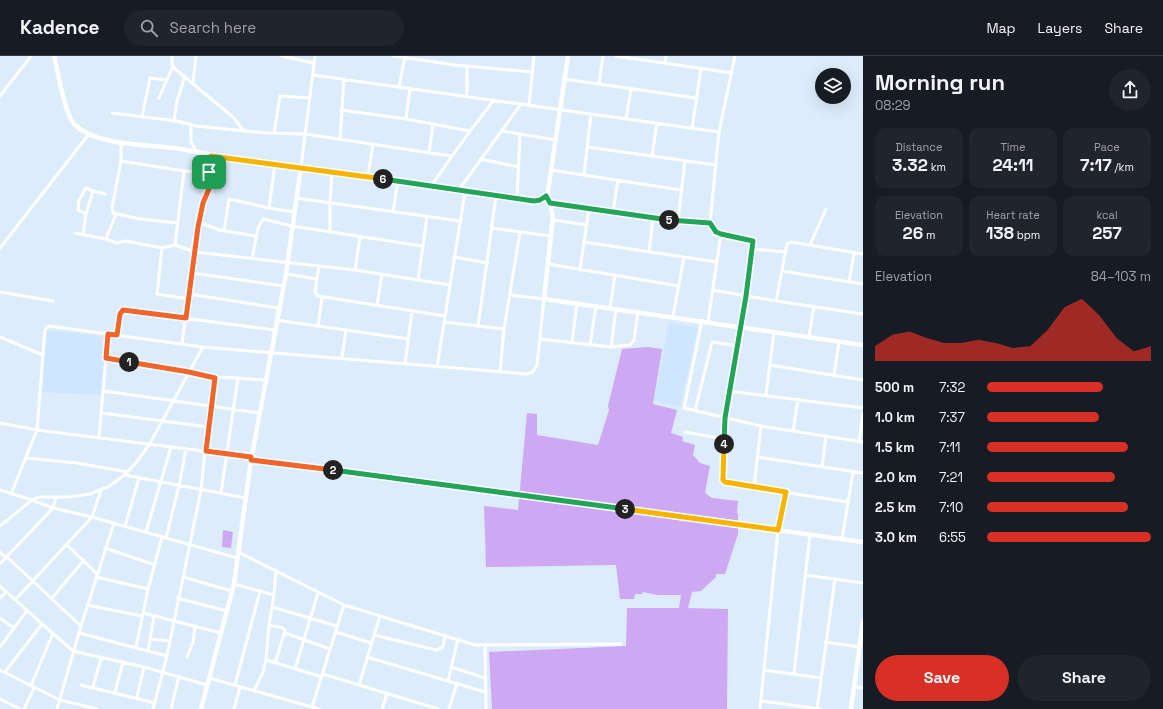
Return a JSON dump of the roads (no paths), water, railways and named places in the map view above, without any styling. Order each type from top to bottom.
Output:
[{"type":"street","points":[[0,96],[31,56]]},
{"type":"street","points":[[54,56],[69,118],[81,129],[121,142],[179,149],[211,156],[368,176],[458,191],[534,201],[540,200],[546,196]]},
{"type":"street","points":[[159,98],[173,66],[172,56]]},
{"type":"street","points":[[193,83],[196,56]]},
{"type":"street","points":[[282,56],[314,63]]},
{"type":"street","points":[[201,709],[234,584],[251,459],[264,380],[286,274],[316,56]]},
{"type":"street","points":[[394,56],[468,66],[532,72]]},
{"type":"street","points":[[436,62],[437,56]]},
{"type":"street","points":[[529,105],[534,56]]},
{"type":"street","points":[[11,494],[37,430],[45,330],[49,326],[203,347],[342,357],[500,372],[528,374],[533,372],[537,365],[553,220],[550,203],[546,196],[568,56]]},
{"type":"street","points":[[599,84],[603,56]]},
{"type":"street","points":[[616,56],[732,73]]},
{"type":"street","points":[[665,63],[666,56]]},
{"type":"street","points":[[735,56],[719,132],[710,223],[716,232],[721,234],[751,239],[753,248],[725,418],[723,480],[728,483],[848,502]]},
{"type":"street","points":[[399,87],[405,57]]},
{"type":"street","points":[[173,66],[233,116],[244,130]]},
{"type":"street","points":[[467,96],[468,66]]},
{"type":"street","points":[[692,128],[701,68]]},
{"type":"street","points":[[313,75],[719,132]]},
{"type":"street","points":[[174,121],[177,101],[184,76]]},
{"type":"street","points":[[142,117],[150,78],[166,80]]},
{"type":"street","points":[[340,139],[344,79]]},
{"type":"street","points":[[564,79],[696,98]]},
{"type":"street","points":[[406,119],[410,88]]},
{"type":"street","points":[[626,119],[631,89]]},
{"type":"street","points":[[274,133],[280,96],[310,98]]},
{"type":"street","points":[[431,186],[470,130],[494,100]]},
{"type":"street","points":[[458,191],[521,104]]},
{"type":"street","points":[[341,110],[470,130]]},
{"type":"street","points":[[112,113],[244,130],[305,134],[451,156]]},
{"type":"street","points":[[584,175],[591,114]]},
{"type":"street","points":[[652,156],[657,123]]},
{"type":"street","points":[[191,124],[191,142],[198,153]]},
{"type":"street","points":[[429,153],[432,124]]},
{"type":"street","points":[[502,131],[556,140]]},
{"type":"street","points":[[0,248],[84,138],[90,133]]},
{"type":"street","points":[[517,198],[520,135]]},
{"type":"street","points":[[121,142],[121,161],[112,208],[113,213],[178,223]]},
{"type":"street","points":[[368,176],[373,144]]},
{"type":"street","points":[[587,147],[716,165]]},
{"type":"street","points":[[182,343],[199,222],[203,203],[209,189],[211,156]]},
{"type":"street","points":[[480,160],[519,167]]},
{"type":"street","points":[[121,161],[184,171],[209,172]]},
{"type":"street","points":[[678,220],[685,161]]},
{"type":"street","points":[[269,208],[275,164]]},
{"type":"street","points":[[551,170],[681,190]]},
{"type":"street","points":[[174,245],[184,171]]},
{"type":"street","points":[[330,232],[332,171]]},
{"type":"street","points":[[613,212],[618,180]]},
{"type":"street","points":[[392,212],[398,181]]},
{"type":"street","points":[[86,214],[78,210],[78,200],[86,188],[105,194]]},
{"type":"street","points":[[83,234],[86,214],[93,191]]},
{"type":"street","points":[[437,367],[465,192]]},
{"type":"street","points":[[478,326],[488,263],[496,196]]},
{"type":"street","points":[[296,198],[460,221]]},
{"type":"street","points":[[224,231],[229,199],[294,212]]},
{"type":"street","points":[[550,203],[653,218],[710,223]]},
{"type":"street","points":[[580,270],[589,208]]},
{"type":"street","points":[[810,245],[826,209]]},
{"type":"street","points":[[106,239],[116,214]]},
{"type":"street","points":[[418,280],[427,217]]},
{"type":"street","points":[[649,252],[653,218]]},
{"type":"street","points":[[252,259],[258,228],[263,219],[292,226],[422,246]]},
{"type":"street","points":[[553,220],[587,225]]},
{"type":"street","points":[[199,222],[224,231],[256,236]]},
{"type":"street","points":[[492,228],[551,236]]},
{"type":"street","points":[[500,372],[504,329],[520,232]]},
{"type":"street","points":[[75,233],[106,239],[117,243],[126,241],[162,248],[174,245],[195,252],[354,270],[450,285]]},
{"type":"street","points":[[708,321],[721,234]]},
{"type":"street","points":[[354,270],[360,236]]},
{"type":"street","points":[[584,242],[717,262]]},
{"type":"street","points":[[776,300],[788,243],[810,245],[863,254]]},
{"type":"street","points":[[162,248],[157,294],[189,299]]},
{"type":"street","points":[[753,248],[786,252]]},
{"type":"street","points":[[849,282],[854,253]]},
{"type":"street","points":[[454,257],[488,263]]},
{"type":"street","points":[[673,316],[684,257]]},
{"type":"street","points":[[548,264],[679,286]]},
{"type":"street","points":[[319,266],[315,294],[322,297],[445,316]]},
{"type":"street","points":[[782,271],[863,284]]},
{"type":"street","points":[[192,273],[284,286]]},
{"type":"street","points":[[286,274],[317,279]]},
{"type":"street","points":[[377,305],[382,274]]},
{"type":"street","points":[[610,308],[615,275]]},
{"type":"street","points":[[713,290],[863,314]]},
{"type":"street","points":[[0,292],[53,301]]},
{"type":"street","points":[[189,294],[278,308]]},
{"type":"street","points":[[510,295],[544,298],[702,320],[863,345]]},
{"type":"street","points":[[318,326],[322,297]]},
{"type":"street","points":[[572,343],[577,303]]},
{"type":"street","points":[[590,345],[596,306]]},
{"type":"street","points":[[809,337],[814,306]]},
{"type":"street","points":[[611,347],[616,309]]},
{"type":"street","points":[[117,335],[120,314],[123,310],[274,330]]},
{"type":"street","points":[[405,364],[412,311]]},
{"type":"street","points":[[540,340],[611,347],[633,344],[638,312]]},
{"type":"street","points":[[276,320],[408,339]]},
{"type":"street","points":[[702,320],[684,406],[686,408],[761,426],[863,442]]},
{"type":"street","points":[[444,322],[504,329]]},
{"type":"street","points":[[342,357],[346,330]]},
{"type":"street","points":[[766,395],[774,332]]},
{"type":"street","points":[[99,437],[108,334]]},
{"type":"street","points":[[0,337],[43,355]]},
{"type":"street","points":[[695,411],[712,342],[738,346]]},
{"type":"street","points":[[834,375],[839,342]]},
{"type":"street","points":[[0,526],[32,500],[40,497],[80,496],[101,490],[126,473],[149,445],[203,347]]},
{"type":"street","points":[[106,358],[189,372],[215,378],[264,380]]},
{"type":"street","points":[[770,365],[863,380]]},
{"type":"street","points":[[153,709],[167,656],[173,621],[191,545],[201,490],[215,378]]},
{"type":"street","points":[[221,493],[238,378]]},
{"type":"street","points":[[104,391],[259,413]]},
{"type":"street","points":[[729,391],[863,408]]},
{"type":"street","points":[[793,431],[798,399]]},
{"type":"street","points":[[102,413],[208,427]]},
{"type":"street","points":[[859,442],[863,414]]},
{"type":"street","points":[[0,424],[863,542]]},
{"type":"street","points":[[754,487],[761,426]]},
{"type":"street","points":[[685,432],[724,439]]},
{"type":"street","points":[[822,467],[826,436]]},
{"type":"street","points":[[146,532],[171,447]]},
{"type":"street","points":[[136,647],[148,589],[179,486],[186,449]]},
{"type":"street","points":[[26,458],[77,463],[126,473],[140,478],[246,498]]},
{"type":"street","points":[[757,458],[863,473]]},
{"type":"street","points":[[842,539],[853,472]]},
{"type":"street","points":[[125,526],[140,478]]},
{"type":"street","points":[[0,490],[53,508],[92,517],[238,558]]},
{"type":"street","points":[[15,600],[34,582],[92,517],[101,490]]},
{"type":"street","points":[[760,709],[778,530],[786,492]]},
{"type":"street","points":[[0,564],[53,508],[56,497]]},
{"type":"street","points":[[57,709],[87,605],[114,523]]},
{"type":"street","points":[[794,673],[810,535]]},
{"type":"street","points":[[67,545],[84,560],[97,575],[148,589]]},
{"type":"street","points":[[106,548],[155,565]]},
{"type":"street","points":[[0,552],[81,626]]},
{"type":"street","points":[[238,552],[344,605],[484,646],[621,644]]},
{"type":"street","points":[[52,598],[84,560]]},
{"type":"street","points":[[254,691],[263,672],[266,660],[276,570]]},
{"type":"street","points":[[806,575],[863,583]]},
{"type":"street","points":[[183,577],[232,591]]},
{"type":"street","points":[[762,701],[818,709],[825,642],[835,579]]},
{"type":"street","points":[[234,584],[274,594]]},
{"type":"street","points":[[0,586],[26,612],[73,651],[144,667],[207,685]]},
{"type":"street","points":[[235,685],[260,591]]},
{"type":"street","points":[[0,598],[6,592]]},
{"type":"street","points":[[295,669],[318,593]]},
{"type":"street","points":[[178,598],[227,611]]},
{"type":"street","points":[[87,605],[154,616],[221,633]]},
{"type":"street","points":[[312,707],[344,605]]},
{"type":"street","points":[[272,607],[338,626]]},
{"type":"street","points":[[0,647],[26,612]]},
{"type":"street","points":[[148,651],[154,616]]},
{"type":"street","points":[[359,685],[380,616]]},
{"type":"street","points":[[0,618],[14,628]]},
{"type":"street","points":[[850,709],[862,641],[863,622]]},
{"type":"street","points":[[5,672],[42,624]]},
{"type":"street","points":[[269,625],[283,628],[284,633],[275,663]]},
{"type":"street","points":[[187,657],[193,642],[195,627]]},
{"type":"street","points":[[336,632],[371,643]]},
{"type":"street","points":[[24,709],[53,633]]},
{"type":"street","points":[[79,633],[167,656]]},
{"type":"street","points":[[284,633],[330,649]]},
{"type":"street","points":[[374,634],[436,650],[443,647],[446,635]]},
{"type":"street","points":[[150,639],[170,641]]},
{"type":"street","points":[[448,681],[458,639]]},
{"type":"street","points":[[825,642],[860,647]]},
{"type":"street","points":[[484,646],[486,709]]},
{"type":"street","points":[[367,657],[486,692]]},
{"type":"street","points":[[93,687],[101,658]]},
{"type":"street","points":[[266,660],[359,685],[438,709]]},
{"type":"street","points":[[115,692],[123,662]]},
{"type":"street","points":[[857,664],[863,664]]},
{"type":"street","points":[[136,698],[144,667]]},
{"type":"street","points":[[451,667],[485,678]]},
{"type":"street","points":[[0,670],[60,700],[97,709]]},
{"type":"street","points":[[764,670],[821,678]]},
{"type":"street","points":[[171,709],[179,676]]},
{"type":"street","points":[[209,678],[319,709]]},
{"type":"street","points":[[449,709],[457,683]]},
{"type":"street","points":[[81,685],[115,692],[154,703]]},
{"type":"street","points":[[234,709],[240,687]]},
{"type":"street","points":[[854,687],[863,688]]},
{"type":"street","points":[[382,709],[387,694]]},
{"type":"street","points":[[0,699],[20,709]]},
{"type":"street","points":[[77,709],[78,704]]},
{"type":"street","points":[[302,709],[303,705]]}]
